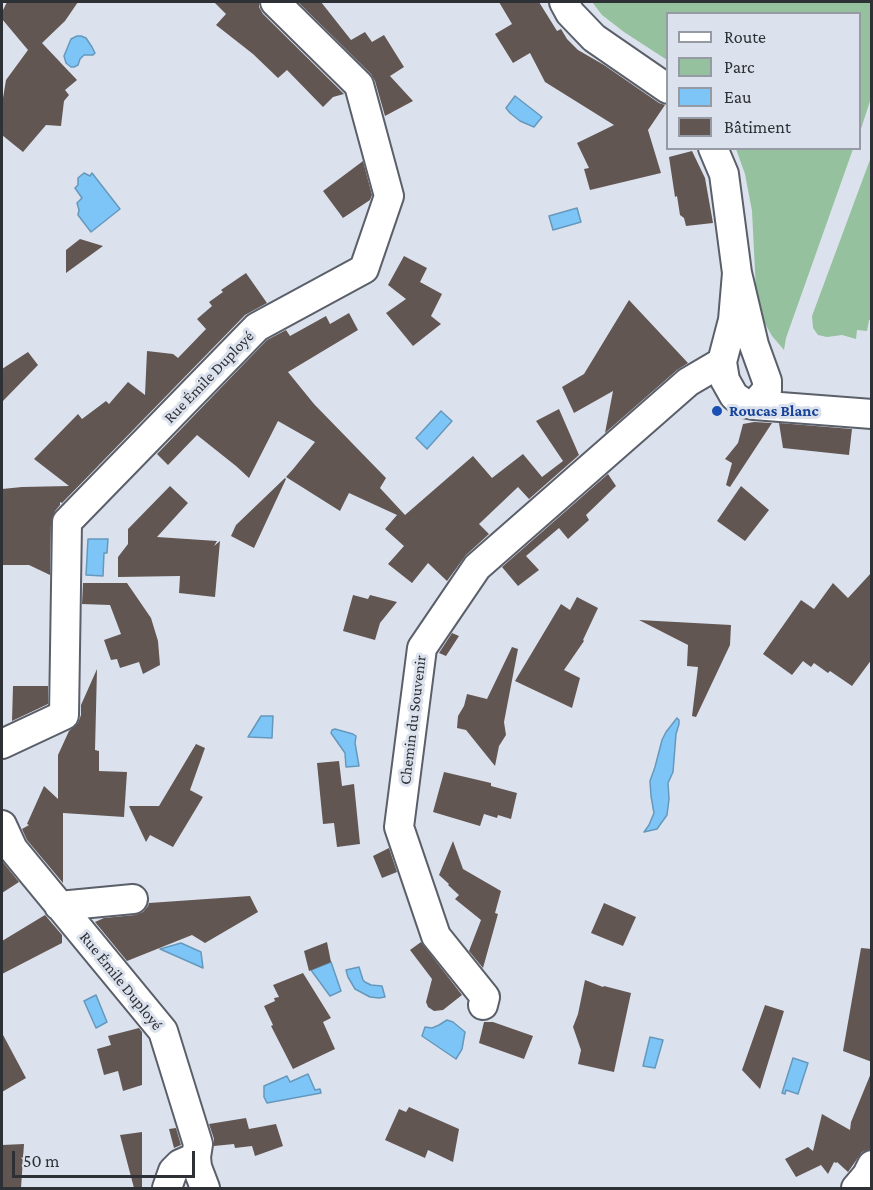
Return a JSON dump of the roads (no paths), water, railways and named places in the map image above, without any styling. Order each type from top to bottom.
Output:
[{"type":"street","name":"Rue Émile Duployé","points":[[2,744],[64,715],[67,522],[256,327],[364,268],[388,196],[358,85],[275,2]]},
{"type":"street","points":[[564,2],[570,13],[594,38],[666,88]]},
{"type":"street","points":[[714,150],[724,174],[737,273],[754,345],[767,381],[767,390],[754,405]]},
{"type":"street","points":[[737,273],[733,320],[722,362],[724,380],[734,396],[744,404],[872,414]]},
{"type":"street","name":"Chemin du Souvenir","points":[[483,1005],[485,997],[436,936],[399,827],[422,648],[477,567],[688,382],[722,362]]},
{"type":"street","name":"Rue Émile Duployé","points":[[2,825],[13,849],[163,1031],[198,1144],[197,1167],[205,1188]]},
{"type":"street","points":[[59,906],[133,899]]},
{"type":"street","points":[[167,1188],[173,1171],[180,1164],[196,1157]]},
{"type":"street","points":[[856,1188],[872,1165]]},
{"type":"water","points":[[77,36],[86,38],[95,53],[84,55],[78,65],[71,67],[66,63],[64,56],[71,39]]},
{"type":"water","points":[[515,96],[542,117],[534,127],[520,121],[506,108]]},
{"type":"water","points":[[84,173],[90,176],[92,173],[120,209],[91,232],[78,215],[77,203],[82,198],[75,188],[78,185],[78,178]]},
{"type":"water","points":[[577,208],[581,222],[553,230],[549,216]]},
{"type":"water","points":[[441,411],[452,421],[427,449],[416,438]]},
{"type":"water","points":[[88,539],[108,539],[107,553],[104,553],[103,576],[86,575]]},
{"type":"water","points":[[261,716],[273,716],[272,738],[248,737]]},
{"type":"water","points":[[677,718],[679,724],[673,772],[668,783],[667,815],[657,829],[644,832],[654,813],[650,781],[662,740]]},
{"type":"water","points":[[335,729],[356,736],[359,766],[346,767],[345,753],[331,733]]},
{"type":"water","points":[[181,943],[201,952],[203,968],[160,949]]},
{"type":"water","points":[[331,962],[341,991],[330,996],[311,970]]},
{"type":"water","points":[[359,967],[363,980],[371,985],[382,986],[385,997],[370,997],[355,989],[346,970]]},
{"type":"water","points":[[96,995],[107,1022],[96,1028],[84,1001]]},
{"type":"water","points":[[447,1020],[465,1032],[462,1049],[456,1059],[422,1036],[425,1027],[432,1028]]},
{"type":"water","points":[[650,1037],[663,1040],[655,1068],[643,1066]]},
{"type":"water","points":[[793,1058],[808,1063],[798,1094],[786,1090],[785,1094],[782,1093]]},
{"type":"water","points":[[308,1074],[315,1090],[320,1089],[321,1093],[267,1103],[264,1097],[264,1086],[287,1076],[290,1082]]},
{"type":"place","name":"Roucas Blanc","points":[[717,411]]}]
